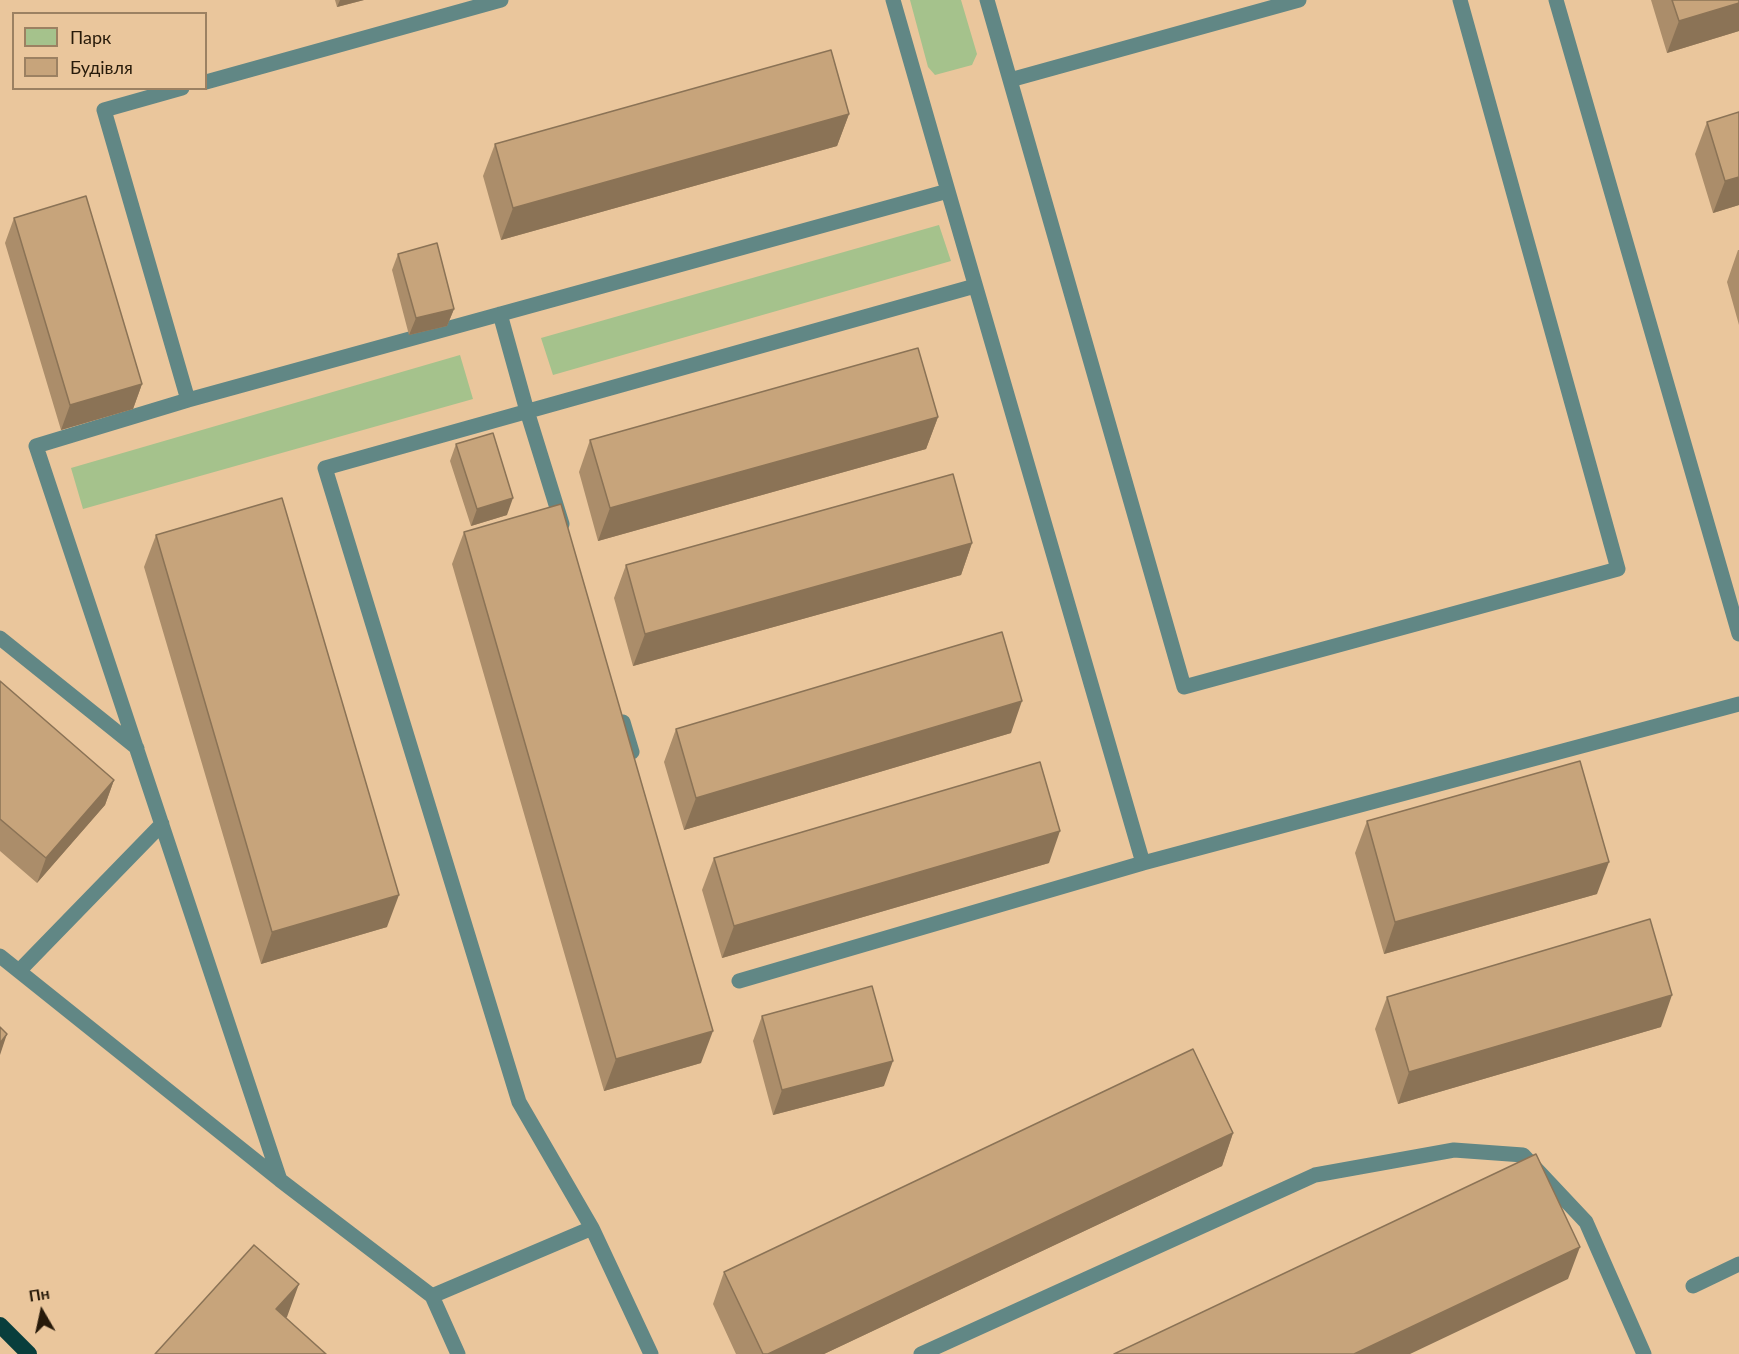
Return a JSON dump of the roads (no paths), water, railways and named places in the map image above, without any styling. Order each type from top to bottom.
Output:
[{"type":"highway","points":[[0,1325],[29,1354]]},
{"type":"lane","points":[[207,82],[501,0]]},
{"type":"lane","points":[[893,0],[1143,863]]},
{"type":"lane","points":[[987,0],[1184,687],[1618,569],[1460,0]]},
{"type":"lane","points":[[1010,80],[1299,0]]},
{"type":"lane","points":[[1556,0],[1739,634]]},
{"type":"lane","points":[[175,90],[104,110],[188,400]]},
{"type":"lane","points":[[280,1180],[36,446],[188,400],[948,191]]},
{"type":"lane","points":[[651,1354],[592,1228],[519,1102],[325,468],[975,286]]},
{"type":"lane","points":[[500,314],[566,536]]},
{"type":"lane","points":[[0,638],[137,748]]},
{"type":"lane","points":[[739,981],[1143,863],[1739,704]]},
{"type":"lane","points":[[618,707],[633,752]]},
{"type":"lane","points":[[19,970],[162,824]]},
{"type":"lane","points":[[0,956],[280,1180],[432,1296],[458,1354]]},
{"type":"lane","points":[[921,1354],[1315,1175],[1454,1150],[1523,1155],[1586,1222],[1644,1354]]},
{"type":"lane","points":[[432,1296],[592,1228]]},
{"type":"lane","points":[[1693,1286],[1739,1264]]}]
